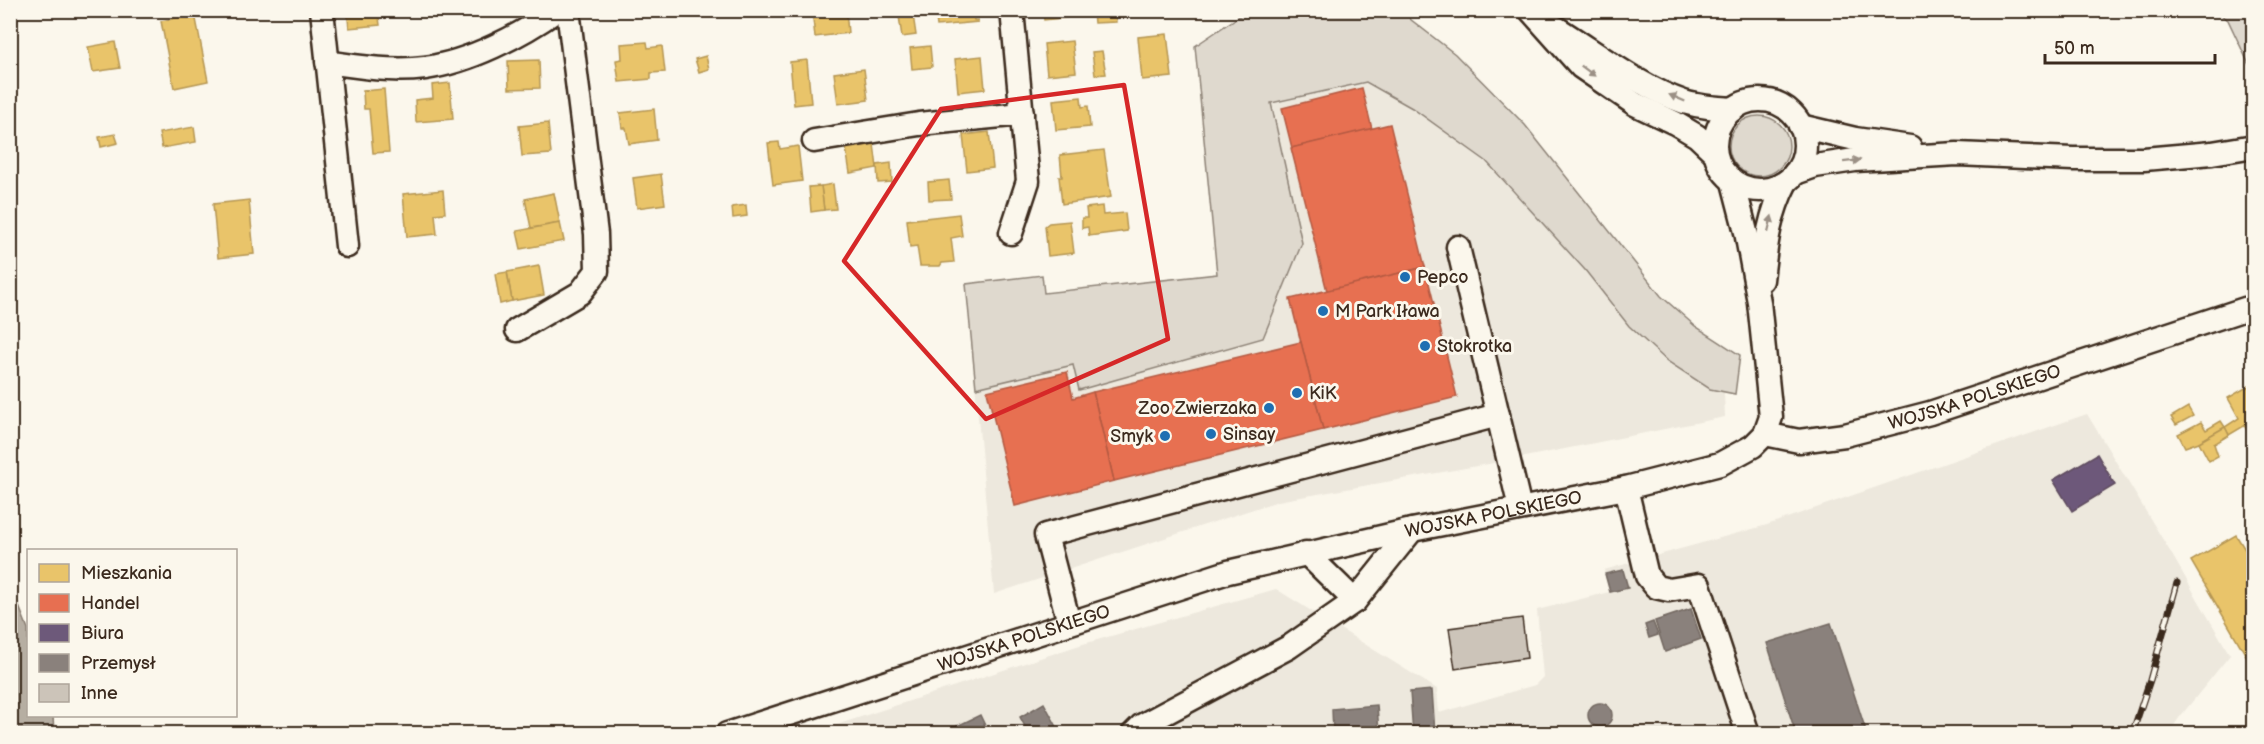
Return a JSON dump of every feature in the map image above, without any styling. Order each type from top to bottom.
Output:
[{"type":"street","points":[[322,10],[347,246]]},
{"type":"street","points":[[327,62],[364,68],[424,68],[465,59],[538,24],[556,10]]},
{"type":"street","points":[[517,330],[580,293],[597,271],[596,234],[568,10]]},
{"type":"street","points":[[1011,233],[1028,181],[1012,10]]},
{"type":"street","points":[[1531,12],[1637,80],[1682,101],[1710,108],[1734,109]]},
{"type":"street","points":[[1531,12],[1581,67],[1635,104],[1676,123],[1697,136],[1716,153]]},
{"type":"street","points":[[1759,302],[1767,235],[1775,204],[1791,177],[1802,162],[1804,138],[1793,115],[1771,102],[1758,100],[1745,103],[1724,117],[1715,140],[1716,153],[1725,174],[1733,182],[1746,188],[1759,190],[1773,188],[1791,177],[1815,166],[1855,160],[1957,154],[2073,159],[2144,159],[2253,146]]},
{"type":"street","points":[[814,141],[919,124],[1022,114]]},
{"type":"street","points":[[1800,126],[1855,139],[1957,154]]},
{"type":"street","points":[[1733,182],[1746,232],[1759,302],[1771,417],[1766,434]]},
{"type":"street","points":[[1458,247],[1520,508]]},
{"type":"street","name":"WOJSKA POLSKIEGO","points":[[727,734],[1228,572],[1412,530],[1626,488],[1720,464],[1754,447],[1766,434],[1799,441],[1845,435],[1930,413],[2253,306]]},
{"type":"street","points":[[1069,622],[1046,536],[1498,415]]},
{"type":"street","points":[[1626,488],[1647,576],[1656,587],[1669,590],[1699,585],[1748,734]]},
{"type":"street","points":[[1133,734],[1141,726],[1289,647],[1355,601],[1412,530]]},
{"type":"street","points":[[1306,553],[1355,601]]},
{"type":"highlighted area","points":[[1124,85],[1168,339],[986,419],[844,261],[941,109]]},
{"type":"shaded area","name":"M Park Iława","points":[[1247,11],[1407,11],[1410,19],[1455,54],[1525,125],[1661,296],[1695,326],[1722,344],[1725,417],[1494,463],[1278,501],[994,594],[966,284],[1042,275],[1044,293],[1217,274],[1195,46]]},
{"type":"shaded area","points":[[1247,11],[1407,11],[1410,19],[1455,54],[1525,125],[1661,296],[1695,326],[1740,355],[1735,394],[1710,389],[1667,361],[1629,326],[1585,270],[1486,161],[1412,108],[1366,82],[1271,103],[1302,243],[1263,338],[1079,390],[1073,365],[976,388],[966,284],[1042,275],[1044,293],[1217,274],[1195,46]]},
{"type":"shaded area","points":[[2216,11],[2253,11],[2253,73],[2228,20]]},
{"type":"shaded area","points":[[1759,116],[1776,121],[1784,129],[1789,146],[1784,163],[1776,171],[1759,176],[1742,171],[1734,163],[1729,146],[1734,129],[1742,121]]},
{"type":"shaded area","points":[[2087,414],[2230,655],[2169,733],[809,734],[1083,644],[1276,589],[1437,689],[1439,713],[1535,685],[1543,677],[1537,610],[1609,592],[1604,570],[1767,525]]},
{"type":"shaded area","points":[[11,586],[27,626],[27,717],[53,717],[54,733],[11,733]]},
{"type":"building: Mieszkania","points":[[347,10],[378,10],[380,25],[349,28]]},
{"type":"building: Mieszkania","points":[[812,10],[846,10],[848,33],[815,37]]},
{"type":"building: Mieszkania","points":[[935,10],[973,10],[974,20],[978,22],[937,26]]},
{"type":"building: Mieszkania","points":[[1043,10],[1089,10],[1089,15],[1044,20]]},
{"type":"building: Mieszkania","points":[[1115,11],[1116,22],[1094,23],[1093,13]]},
{"type":"building: Mieszkania","points":[[195,14],[208,81],[174,88],[161,21]]},
{"type":"building: Mieszkania","points":[[913,15],[916,35],[902,37],[899,16]]},
{"type":"building: Mieszkania","points":[[1167,34],[1172,77],[1142,80],[1138,37]]},
{"type":"building: Mieszkania","points":[[1072,41],[1076,72],[1047,75],[1044,44]]},
{"type":"building: Mieszkania","points":[[115,42],[120,68],[93,72],[88,47]]},
{"type":"building: Mieszkania","points":[[647,42],[648,48],[662,46],[665,72],[651,73],[651,79],[619,82],[616,60],[622,59],[621,44]]},
{"type":"building: Mieszkania","points":[[930,46],[932,67],[912,69],[910,48]]},
{"type":"building: Mieszkania","points":[[1102,51],[1106,74],[1095,75],[1092,52]]},
{"type":"building: Mieszkania","points":[[706,56],[709,69],[699,72],[695,59]]},
{"type":"building: Mieszkania","points":[[982,56],[985,89],[958,92],[955,59]]},
{"type":"building: Mieszkania","points":[[539,60],[540,88],[509,89],[508,61]]},
{"type":"building: Mieszkania","points":[[807,60],[811,103],[794,105],[790,62]]},
{"type":"building: Mieszkania","points":[[864,69],[868,100],[838,104],[834,73]]},
{"type":"building: Mieszkania","points":[[450,83],[453,119],[416,122],[415,100],[433,98],[432,85]]},
{"type":"building: Mieszkania","points":[[384,89],[389,152],[373,153],[369,109],[364,109],[363,91]]},
{"type":"building: Mieszkania","points":[[1081,97],[1082,107],[1088,106],[1090,127],[1056,130],[1053,100]]},
{"type":"building: Mieszkania","points":[[654,109],[657,140],[629,144],[626,128],[622,128],[620,113]]},
{"type":"building: Mieszkania","points":[[548,123],[551,154],[522,156],[519,126]]},
{"type":"building: Mieszkania","points":[[194,127],[196,142],[162,148],[159,133]]},
{"type":"building: Mieszkania","points":[[989,132],[993,168],[967,171],[963,135]]},
{"type":"building: Mieszkania","points":[[115,134],[118,143],[101,147],[99,137]]},
{"type":"building: Mieszkania","points":[[779,142],[780,149],[798,146],[802,181],[773,185],[768,143]]},
{"type":"building: Mieszkania","points":[[874,144],[877,168],[850,173],[846,148]]},
{"type":"building: Mieszkania","points":[[1104,150],[1111,197],[1062,204],[1059,177],[1062,177],[1060,155]]},
{"type":"building: Mieszkania","points":[[891,163],[892,182],[878,183],[877,165]]},
{"type":"building: Mieszkania","points":[[661,174],[665,204],[637,208],[633,178]]},
{"type":"building: Mieszkania","points":[[949,180],[951,199],[929,200],[928,182]]},
{"type":"building: Mieszkania","points":[[833,184],[836,209],[824,210],[821,186]]},
{"type":"building: Mieszkania","points":[[821,186],[824,210],[811,212],[809,187]]},
{"type":"building: Mieszkania","points":[[443,190],[445,213],[435,214],[437,234],[407,237],[403,194]]},
{"type":"building: Mieszkania","points":[[554,193],[560,223],[531,228],[525,199]]},
{"type":"building: Mieszkania","points":[[249,200],[254,254],[218,258],[213,204]]},
{"type":"building: Mieszkania","points":[[746,205],[747,216],[733,218],[732,207]]},
{"type":"building: Mieszkania","points":[[1102,206],[1103,215],[1125,213],[1127,231],[1089,236],[1088,227],[1082,228],[1082,218],[1087,218],[1086,208]]},
{"type":"building: Mieszkania","points":[[959,214],[962,236],[951,238],[954,262],[942,263],[940,266],[920,266],[917,246],[910,247],[907,220]]},
{"type":"building: Mieszkania","points":[[1070,221],[1074,253],[1048,256],[1045,226],[1049,223]]},
{"type":"building: Mieszkania","points":[[560,223],[564,241],[521,249],[517,231]]},
{"type":"building: Mieszkania","points":[[539,266],[544,295],[512,301],[507,272]]},
{"type":"building: Mieszkania","points":[[507,272],[512,301],[500,304],[495,274]]},
{"type":"building: Mieszkania","points":[[2254,383],[2254,420],[2229,435],[2225,427],[2239,418],[2228,398]]},
{"type":"building: Mieszkania","points":[[2188,407],[2193,416],[2176,425],[2171,417]]},
{"type":"building: Mieszkania","points":[[2254,420],[2254,441],[2244,425]]},
{"type":"building: Mieszkania","points":[[2221,421],[2225,427],[2185,447],[2178,434],[2201,422],[2206,430]]},
{"type":"building: Mieszkania","points":[[2225,427],[2229,435],[2214,444],[2218,456],[2209,461],[2199,442]]},
{"type":"building: Mieszkania","points":[[2236,535],[2254,564],[2254,669],[2191,561]]},
{"type":"building: Handel","points":[[1362,88],[1372,129],[1292,148],[1282,108]]},
{"type":"building: Handel","points":[[1390,124],[1425,267],[1327,291],[1291,148]]},
{"type":"building: Handel","points":[[1425,267],[1457,397],[1323,430],[1290,299]]},
{"type":"building: Handel","points":[[1301,342],[1323,430],[1114,481],[1093,392]]},
{"type":"building: Handel","points":[[1067,372],[1073,398],[1093,392],[1114,481],[1015,506],[987,391]]},
{"type":"building: Biura","points":[[2097,454],[2115,485],[2072,511],[2053,480]]},
{"type":"building: Przemysł","points":[[1623,570],[1628,588],[1610,592],[1605,574]]},
{"type":"building: Przemysł","points":[[1691,609],[1701,639],[1665,652],[1655,621]]},
{"type":"building: Przemysł","points":[[1653,622],[1658,635],[1649,638],[1645,625]]},
{"type":"building: Przemysł","points":[[1831,623],[1867,734],[1796,734],[1767,643]]},
{"type":"building: Przemysł","points":[[1432,690],[1435,734],[1413,734],[1410,692]]},
{"type":"building: Przemysł","points":[[1044,703],[1061,734],[1029,734],[1020,717]]},
{"type":"building: Przemysł","points":[[1600,703],[1608,707],[1612,715],[1608,723],[1600,727],[1592,723],[1588,715],[1592,707]]},
{"type":"building: Przemysł","points":[[1377,705],[1379,733],[1333,734],[1332,709]]},
{"type":"building: Przemysł","points":[[980,715],[989,734],[950,734],[949,730]]},
{"type":"building: Inne","points":[[1522,618],[1527,658],[1455,669],[1449,628]]},
{"type":"railway","points":[[2132,734],[2150,680],[2177,583]]},
{"type":"place","name":"Pepco","points":[[1405,277]]},
{"type":"place","name":"M Park Iława","points":[[1323,311]]},
{"type":"place","name":"Stokrotka","points":[[1425,346]]},
{"type":"place","name":"KiK","points":[[1297,393]]},
{"type":"place","name":"Zoo Zwierzaka","points":[[1269,408]]},
{"type":"place","name":"Sinsay","points":[[1211,434]]},
{"type":"place","name":"Smyk","points":[[1165,436]]}]
